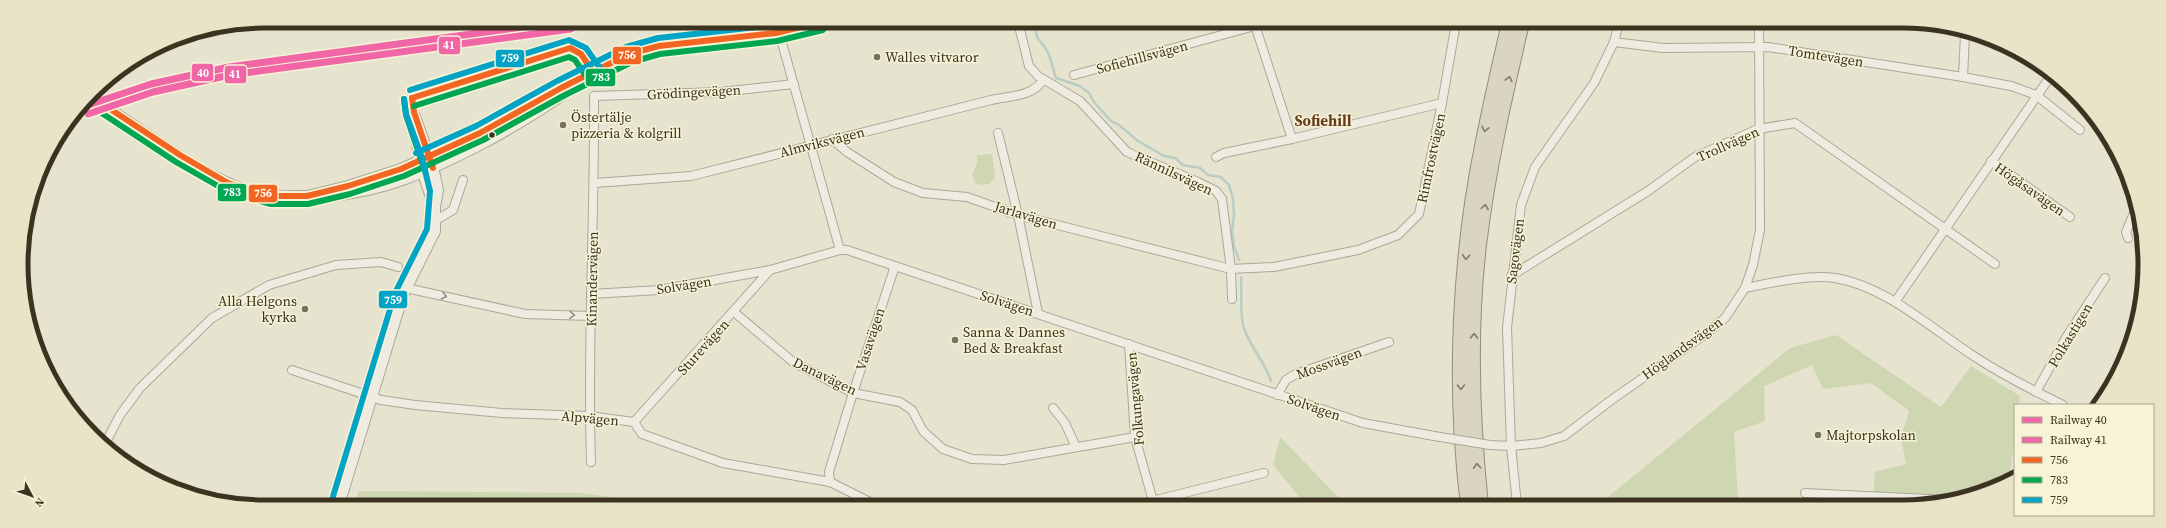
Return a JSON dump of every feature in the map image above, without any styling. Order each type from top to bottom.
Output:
[{"type":"highway","points":[[1467,500],[1464,471],[1460,360],[1467,246],[1482,142],[1508,28]]},
{"type":"highway","points":[[1480,500],[1477,467],[1473,374],[1474,314],[1479,246],[1495,141],[1521,28]]},
{"type":"street","points":[[307,196],[370,180],[430,156],[480,133],[629,54],[659,46],[780,32],[796,28]]},
{"type":"street","name":"Rännilsvägen","points":[[1020,28],[1029,66],[1043,80],[1080,101],[1127,152],[1216,191],[1222,199],[1231,269],[1232,299]]},
{"type":"street","name":"Sofiehillsvägen","points":[[1074,75],[1241,28]]},
{"type":"street","points":[[1256,28],[1292,139]]},
{"type":"street","name":"Rimfrostvägen","points":[[1231,269],[1274,267],[1358,250],[1398,235],[1419,214],[1442,103],[1455,28]]},
{"type":"street","name":"Sagovägen","points":[[1516,500],[1511,446],[1507,328],[1511,276],[1521,206],[1535,167],[1594,83],[1614,42],[1618,28]]},
{"type":"street","name":"Höglandsvägen","points":[[1511,446],[1541,443],[1564,436],[1610,400],[1707,333],[1725,318],[1745,288],[1753,265],[1760,230],[1758,130],[1759,28]]},
{"type":"street","points":[[780,32],[840,250]]},
{"type":"street","points":[[1963,77],[1965,37]]},
{"type":"street","name":"Tomtevägen","points":[[1614,42],[1663,48],[1759,47],[1963,77],[2011,86],[2036,95]]},
{"type":"street","points":[[102,104],[180,155],[228,183],[271,196],[329,196],[370,191],[434,168],[504,132],[561,96],[593,72]]},
{"type":"street","name":"Högåsavägen","points":[[1895,302],[2048,79]]},
{"type":"street","name":"Almviksvägen","points":[[595,183],[691,176],[832,139],[1029,92],[1039,86],[1043,80]]},
{"type":"street","name":"Grödingevägen","points":[[594,96],[721,92],[794,84]]},
{"type":"street","points":[[2036,95],[2080,130]]},
{"type":"street","name":"Kinandervägen","points":[[591,462],[589,416],[595,183],[594,96]]},
{"type":"street","points":[[340,500],[371,397],[406,288],[432,240],[436,220],[435,209],[419,160],[413,128],[414,112],[412,98]]},
{"type":"street","points":[[1216,157],[1224,153],[1292,139],[1442,103]]},
{"type":"street","points":[[414,112],[434,168],[438,194],[435,209]]},
{"type":"street","name":"Trollvägen","points":[[1511,276],[1648,191],[1695,157],[1758,130],[1795,123],[1945,229]]},
{"type":"street","points":[[998,133],[1018,215],[1038,313]]},
{"type":"street","name":"Jarlavägen","points":[[832,139],[847,152],[894,182],[923,193],[967,197],[1018,215],[1231,269]]},
{"type":"street","name":"Högåsavägen","points":[[1991,161],[2070,217]]},
{"type":"street","points":[[436,220],[453,210],[463,180]]},
{"type":"street","points":[[2128,238],[2126,232],[2133,216]]},
{"type":"street","points":[[1945,229],[1995,264]]},
{"type":"street","name":"Solvägen","points":[[591,294],[658,290],[770,270],[840,250],[847,250],[1363,423],[1434,436],[1511,446]]},
{"type":"street","points":[[107,440],[120,415],[140,388],[212,318],[269,285],[336,265],[381,262],[398,267]]},
{"type":"street","name":"Vasavägen","points":[[830,482],[829,472],[852,393],[895,266]]},
{"type":"street","name":"Sturevägen","points":[[634,422],[770,270]]},
{"type":"street","points":[[1745,288],[1792,280],[1834,278],[1872,290],[1895,302],[1974,356],[2036,392],[2061,404]]},
{"type":"street","name":"Polkastigen","points":[[2036,392],[2067,336],[2105,278]]},
{"type":"street","points":[[406,288],[525,314],[591,316]]},
{"type":"street","name":"Danavägen","points":[[734,312],[793,362],[852,393],[900,402],[912,410],[923,431],[943,449],[972,459],[1004,460],[1136,437]]},
{"type":"street","name":"Mossvägen","points":[[1277,395],[1286,380],[1296,374],[1389,342]]},
{"type":"street","name":"Folkungavägen","points":[[1129,344],[1136,437],[1153,500]]},
{"type":"street","name":"Alpvägen","points":[[292,370],[371,397],[415,405],[502,413],[589,416],[634,422],[642,434],[723,463],[830,482],[866,500]]},
{"type":"street","points":[[1053,408],[1065,424],[1076,447]]},
{"type":"street","points":[[1157,500],[1264,473]]},
{"type":"street","points":[[1805,493],[1922,499]]},
{"type":"green space","points":[[992,154],[995,177],[990,184],[980,185],[975,182],[972,175],[977,163],[977,155]]},
{"type":"green space","points":[[1836,335],[1941,407],[1971,366],[2020,396],[2019,404],[2014,404],[2014,443],[2010,474],[1992,482],[1963,492],[1933,498],[1873,500],[1875,472],[1906,464],[1901,438],[1909,411],[1871,383],[1823,389],[1812,365],[1764,386],[1765,421],[1734,432],[1738,498],[1783,500],[1604,500],[1790,348]]},
{"type":"green space","points":[[1280,437],[1341,500],[1302,500],[1273,465]]},
{"type":"green space","points":[[358,491],[582,493],[631,500],[357,500]]},
{"type":"waterway","points":[[1037,28],[1036,32],[1038,39],[1046,48],[1051,59],[1056,78],[1080,86],[1089,93],[1094,102],[1111,121],[1119,125],[1138,141],[1164,156],[1175,158],[1183,165],[1200,168],[1208,175],[1221,177],[1229,185],[1233,199],[1234,215],[1232,231],[1234,246],[1239,260]]},
{"type":"waterway","points":[[1241,277],[1242,314],[1245,332],[1265,367],[1271,381]]},
{"type":"tunnel","points":[[95,99],[102,104]]},
{"type":"rail line","name":"40","points":[[90,104],[151,84],[229,67],[516,28]]},
{"type":"rail line","name":"41","points":[[88,114],[153,92],[230,75],[571,29]]},
{"type":"transit line","name":"759","points":[[416,153],[476,126],[557,81],[626,47],[658,38],[748,28]]},
{"type":"transit line","name":"756","points":[[95,99],[180,155],[228,183],[271,196],[307,196],[348,186],[401,169],[480,133],[561,88],[629,54],[659,46],[776,33],[796,28]]},
{"type":"transit line","name":"783","points":[[90,105],[176,162],[225,190],[270,204],[308,204],[350,194],[404,176],[483,140],[565,95],[632,62],[660,54],[777,41],[823,30]]},
{"type":"transit line","name":"759","points":[[410,90],[569,40],[586,48],[600,68]]},
{"type":"transit line","name":"756","points":[[412,98],[570,48],[581,54],[593,72]]},
{"type":"transit line","name":"783","points":[[414,106],[569,57],[575,60],[586,76]]},
{"type":"transit line","name":"756","points":[[412,98],[414,112],[433,168]]},
{"type":"transit line","name":"783","points":[[404,99],[406,115],[425,171]]},
{"type":"transit line","name":"759","points":[[332,500],[395,293],[427,229],[430,191],[422,158],[406,114],[404,99]]},
{"type":"place","name":"Walles vitvaror","points":[[877,57]]},
{"type":"place","name":"Östertälje pizzeria & kolgrill","points":[[563,125]]},
{"type":"place","name":"Alla Helgons kyrka","points":[[305,309]]},
{"type":"place","name":"Sanna & Dannes Bed & Breakfast","points":[[955,340]]},
{"type":"place","name":"Majtorpskolan","points":[[1818,435]]},
{"type":"district","name":"Sofiehill","points":[[1323,121]]}]
